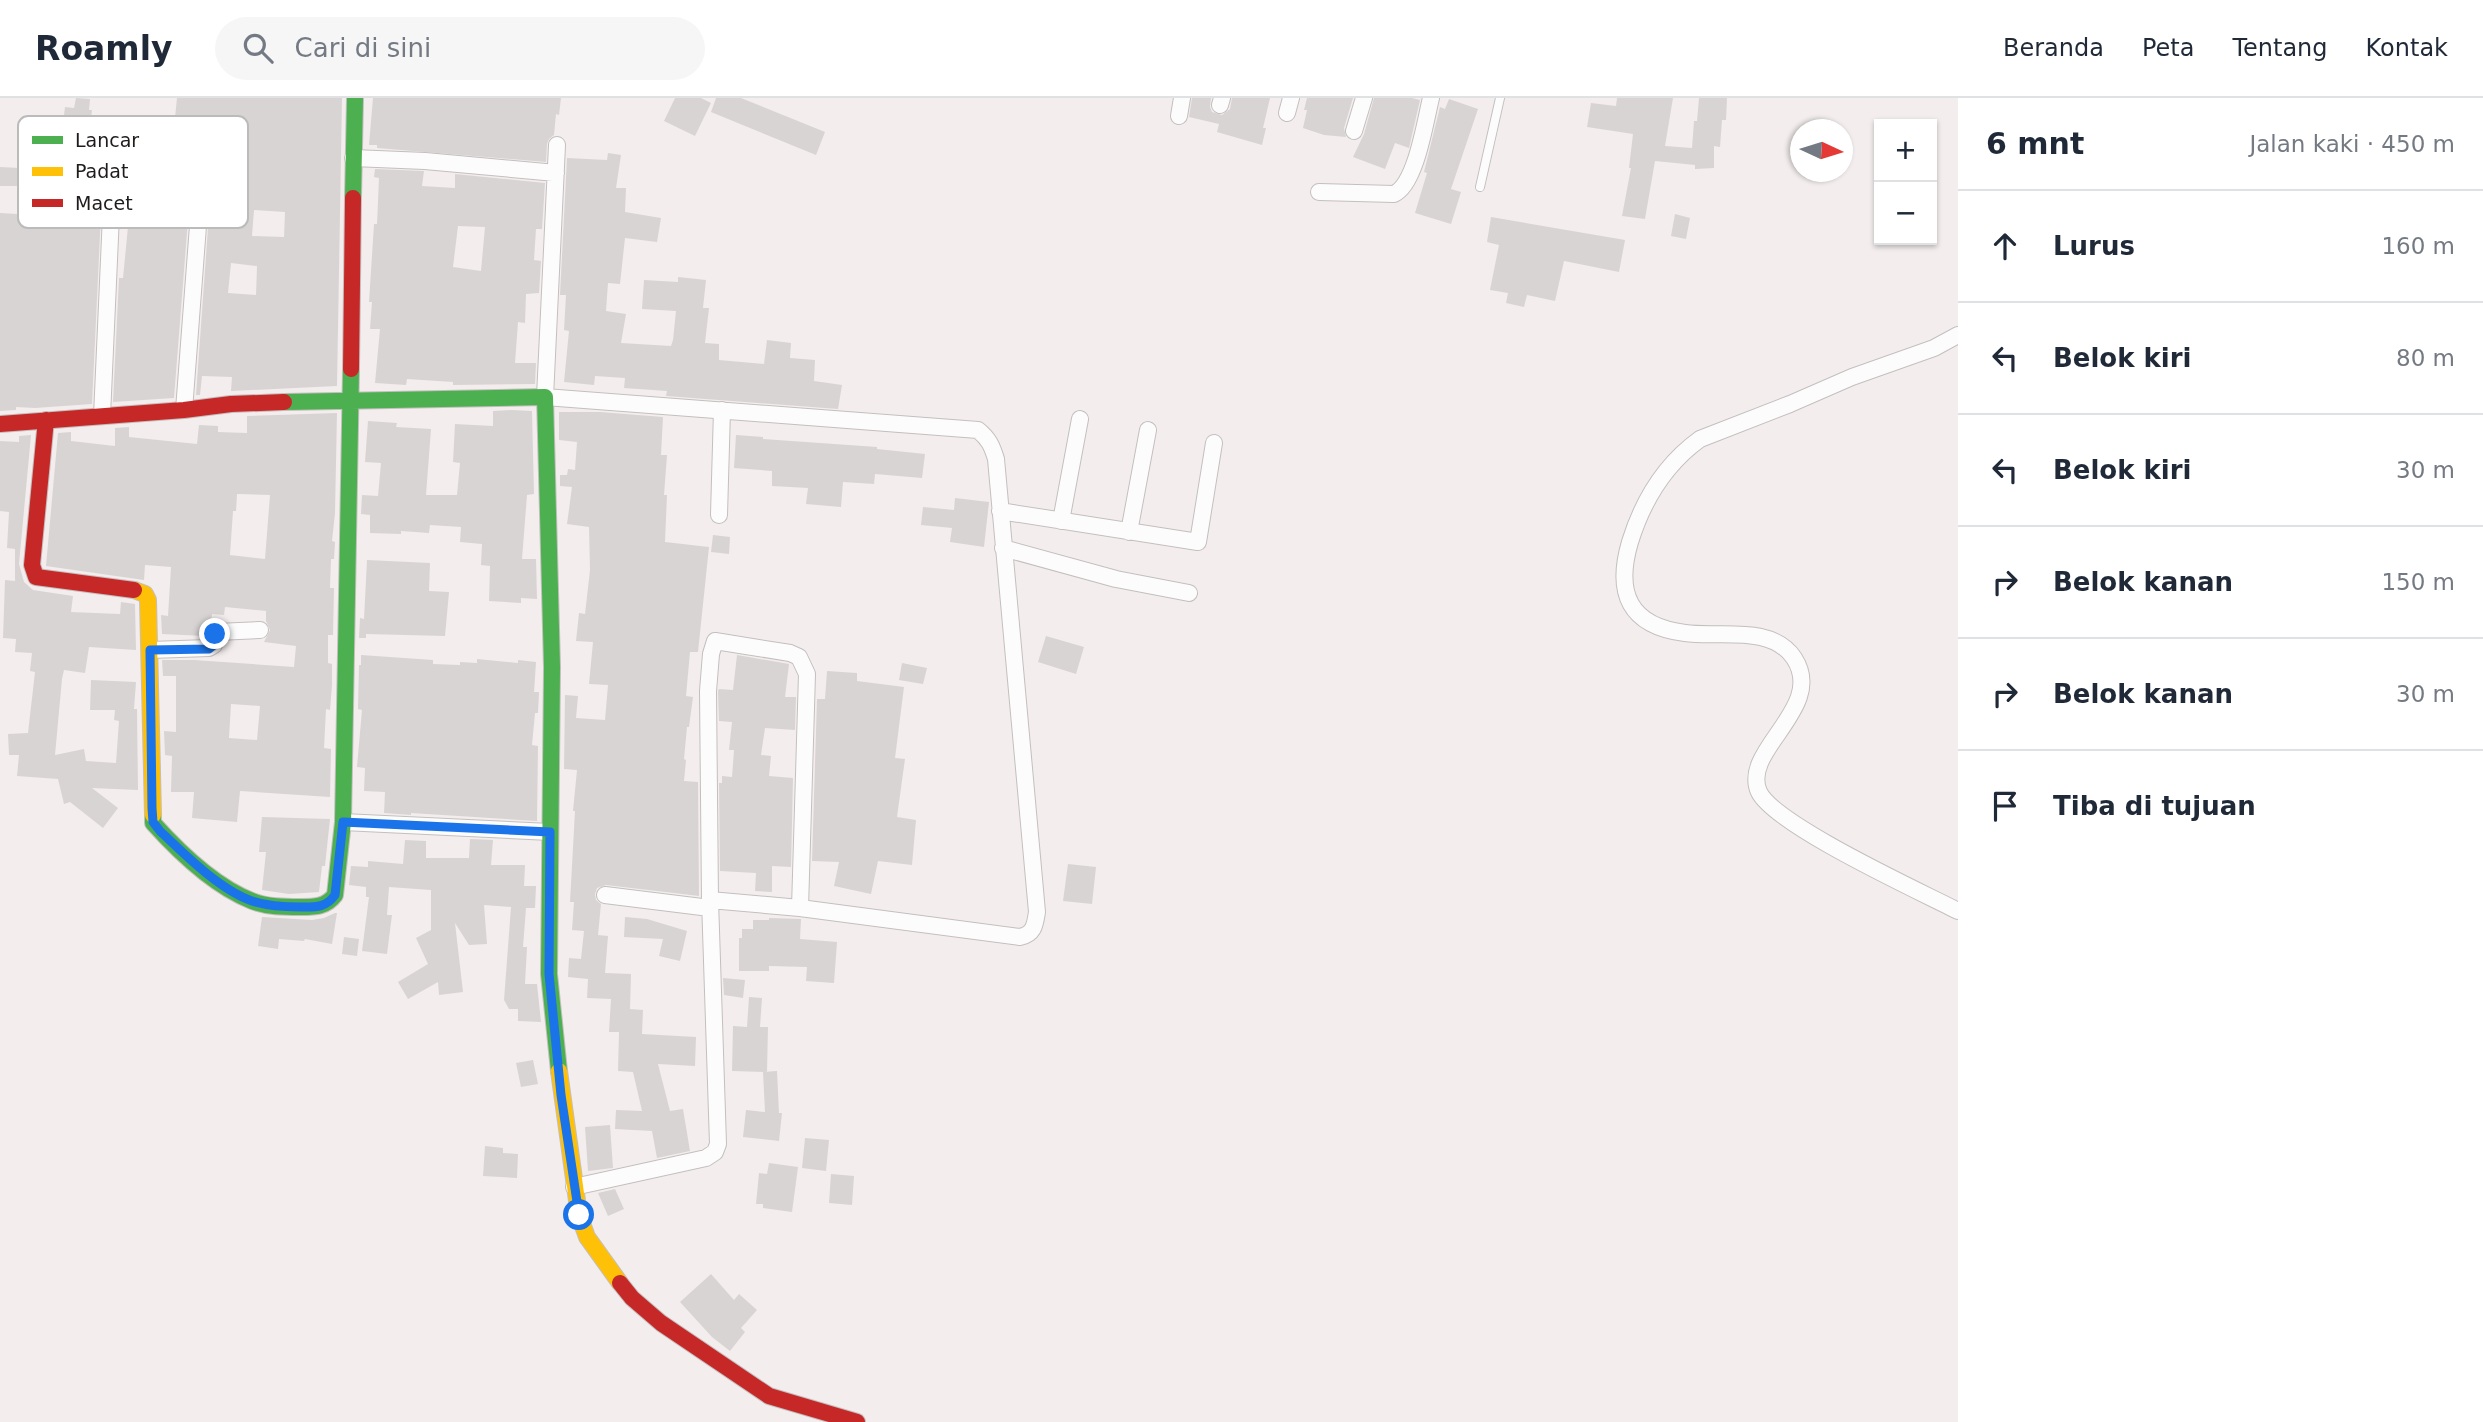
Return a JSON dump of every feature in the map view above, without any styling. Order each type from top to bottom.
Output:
[{"type":"street","points":[[46,420],[33,573],[40,579],[118,586],[145,594],[148,600],[153,822],[172,843],[227,888],[250,901],[267,905],[318,907],[330,902],[335,895],[343,822],[355,98]]},
{"type":"street","points":[[1179,116],[1182,98]]},
{"type":"street","points":[[1354,131],[1364,98]]},
{"type":"street","points":[[1319,192],[1394,194],[1401,191],[1413,168],[1432,98]]},
{"type":"street","points":[[557,145],[545,397],[551,558],[549,974],[554,1040],[579,1215],[587,1237],[632,1298],[661,1323],[769,1396],[856,1422]]},
{"type":"street","points":[[353,158],[425,161],[556,173]]},
{"type":"street","points":[[102,416],[110,228]]},
{"type":"street","points":[[184,410],[198,228]]},
{"type":"street","points":[[1958,335],[1934,348],[1852,377],[1700,439],[1662,474],[1637,519],[1623,578],[1627,600],[1633,609],[1642,618],[1662,627],[1682,633],[1754,636],[1783,646],[1794,657],[1800,669],[1803,690],[1757,767],[1757,788],[1762,798],[1787,821],[1958,911]]},
{"type":"street","points":[[0,424],[231,404],[351,399],[545,397],[978,430],[987,437],[996,459],[1037,912],[1035,927],[1028,936],[800,908],[605,895]]},
{"type":"street","points":[[719,515],[722,410]]},
{"type":"street","points":[[1061,521],[1080,419]]},
{"type":"street","points":[[1129,532],[1148,430]]},
{"type":"street","points":[[1000,511],[1198,542],[1214,443]]},
{"type":"street","points":[[1003,548],[1116,579],[1189,593]]},
{"type":"street","points":[[150,650],[209,649],[214,645],[216,633],[260,631]]},
{"type":"street","points":[[574,1187],[706,1158],[715,1152],[718,1138],[710,904],[708,691],[712,645],[719,641],[790,653],[799,657],[807,674],[800,908]]},
{"type":"street","points":[[343,822],[550,832]]},
{"type":"lane","points":[[1480,187],[1500,98]]},
{"type":"building","points":[[76,98],[90,99],[91,116],[64,116],[65,107],[74,108]]},
{"type":"building","points":[[177,98],[342,98],[337,386],[231,391],[232,377],[202,376],[200,395],[196,395],[208,228],[248,228],[248,116],[175,116]],"holes":[[[254,210],[285,212],[284,237],[252,236]],[[231,263],[257,266],[256,295],[228,293]]]},
{"type":"building","points":[[373,98],[561,98],[554,135],[547,144],[546,162],[377,148],[377,145],[369,145]]},
{"type":"building","points":[[675,98],[701,98],[711,103],[695,136],[664,121]]},
{"type":"building","points":[[716,98],[741,98],[825,132],[816,155],[711,112]]},
{"type":"building","points":[[1192,98],[1211,98],[1212,112],[1222,115],[1230,109],[1232,98],[1270,98],[1262,145],[1217,132],[1219,124],[1189,117]]},
{"type":"building","points":[[1307,98],[1353,98],[1344,128],[1346,137],[1324,135],[1303,128]]},
{"type":"building","points":[[1374,98],[1420,100],[1409,148],[1395,143],[1385,169],[1353,157],[1364,134]]},
{"type":"building","points":[[1617,98],[1673,98],[1665,146],[1692,148],[1699,98],[1727,98],[1726,120],[1722,120],[1720,147],[1714,146],[1714,168],[1695,169],[1695,165],[1655,161],[1645,219],[1622,216],[1631,168],[1633,134],[1587,127],[1591,103],[1616,106]]},
{"type":"building","points":[[1449,99],[1478,109],[1451,189],[1461,192],[1451,224],[1415,213],[1427,173],[1424,172],[1440,107],[1445,109]]},
{"type":"building","points":[[608,153],[621,155],[616,188],[626,188],[625,212],[661,218],[657,242],[625,238],[620,284],[608,283],[606,311],[626,314],[621,343],[671,346],[676,311],[642,309],[644,280],[678,282],[678,277],[706,280],[703,308],[709,308],[705,343],[719,344],[719,360],[764,364],[767,340],[791,343],[790,358],[815,360],[814,381],[842,385],[838,409],[666,396],[667,391],[624,388],[625,378],[595,376],[594,385],[564,382],[569,331],[564,330],[566,295],[560,295],[567,158],[607,160]]},
{"type":"building","points":[[0,167],[18,168],[18,186],[0,186]]},
{"type":"building","points":[[375,169],[424,171],[422,186],[455,188],[455,174],[545,183],[542,229],[536,229],[534,260],[541,261],[539,293],[526,294],[525,323],[518,322],[515,363],[536,363],[535,384],[453,385],[453,382],[407,379],[406,385],[375,383],[380,329],[370,329],[372,302],[369,302],[379,178],[374,177]],"holes":[[[458,226],[485,227],[481,271],[453,267]]]},
{"type":"building","points":[[18,200],[18,228],[100,228],[92,404],[16,407],[16,410],[0,411],[0,213],[17,214]]},
{"type":"building","points":[[1675,214],[1690,218],[1686,239],[1671,236]]},
{"type":"building","points":[[1491,217],[1625,240],[1619,272],[1564,261],[1555,301],[1527,295],[1524,307],[1506,303],[1508,293],[1490,290],[1499,245],[1487,242]]},
{"type":"building","points":[[128,228],[187,228],[174,398],[113,402],[119,278],[123,278]]},
{"type":"building","points":[[493,411],[532,411],[534,494],[527,495],[522,559],[536,559],[537,599],[521,598],[521,603],[489,601],[490,566],[481,565],[482,544],[460,542],[461,527],[430,525],[429,533],[370,533],[370,515],[361,514],[362,495],[378,496],[381,463],[365,462],[368,421],[397,423],[396,427],[431,429],[426,495],[457,495],[460,463],[453,462],[455,424],[493,426]]},
{"type":"building","points":[[559,412],[663,417],[661,455],[667,455],[665,542],[709,547],[698,652],[690,652],[686,696],[693,697],[684,759],[684,781],[698,782],[699,896],[606,885],[597,888],[595,894],[596,900],[601,904],[598,935],[608,936],[605,973],[631,974],[630,1009],[643,1010],[642,1034],[696,1037],[695,1066],[658,1064],[670,1111],[683,1109],[690,1151],[657,1158],[652,1131],[615,1129],[616,1110],[642,1111],[633,1072],[618,1071],[619,1032],[609,1032],[611,999],[587,998],[588,979],[568,977],[569,958],[581,959],[584,931],[572,930],[574,902],[570,902],[577,770],[564,769],[565,695],[578,696],[576,718],[605,720],[608,685],[589,684],[593,642],[576,641],[579,613],[585,614],[590,570],[589,527],[567,524],[572,487],[560,486],[560,475],[567,475],[568,469],[575,470],[577,442],[559,440]]},
{"type":"building","points":[[337,413],[332,541],[335,542],[334,559],[331,559],[330,588],[334,588],[333,635],[328,635],[328,663],[332,664],[332,685],[330,710],[326,709],[324,748],[331,749],[330,797],[240,791],[237,822],[192,818],[194,792],[171,792],[172,756],[165,755],[164,731],[176,732],[176,676],[163,676],[162,660],[294,667],[296,646],[264,642],[270,630],[266,611],[225,607],[224,615],[212,614],[205,636],[162,634],[161,615],[168,616],[171,567],[145,565],[144,580],[46,566],[58,433],[71,432],[71,441],[115,446],[115,428],[129,427],[129,437],[197,444],[199,425],[218,426],[218,432],[247,433],[247,416]],"holes":[[[237,494],[270,495],[265,559],[230,555]],[[231,704],[260,706],[257,740],[229,738]]]},
{"type":"building","points":[[31,435],[19,564],[24,582],[33,590],[73,596],[71,612],[120,614],[121,602],[135,604],[136,650],[89,647],[85,673],[64,670],[62,679],[55,755],[84,749],[86,761],[116,763],[119,721],[114,720],[115,710],[90,710],[91,680],[136,682],[134,709],[137,709],[138,790],[92,788],[118,808],[103,828],[70,802],[64,804],[58,779],[17,776],[19,755],[9,755],[8,734],[28,733],[35,672],[30,671],[32,653],[15,652],[16,639],[3,638],[5,580],[15,581],[15,549],[7,548],[9,512],[0,511],[0,441],[19,442],[19,436]]},
{"type":"building","points":[[736,435],[877,447],[925,454],[922,478],[875,474],[874,484],[843,482],[841,507],[806,504],[808,488],[772,486],[772,471],[734,468]]},
{"type":"building","points":[[955,498],[989,502],[984,547],[950,542],[952,528],[921,525],[923,507],[954,510]]},
{"type":"building","points":[[713,535],[730,537],[729,554],[711,552]]},
{"type":"building","points":[[367,560],[430,563],[429,591],[449,592],[445,636],[366,634],[366,638],[359,638],[360,618],[364,619]]},
{"type":"building","points":[[1046,636],[1084,647],[1076,674],[1038,662]]},
{"type":"building","points":[[361,655],[433,660],[433,664],[460,665],[460,662],[477,663],[477,659],[536,662],[534,692],[539,692],[538,713],[535,713],[532,745],[538,746],[537,821],[384,813],[385,792],[364,791],[365,768],[357,767],[362,710],[358,709]]},
{"type":"building","points":[[737,655],[789,664],[785,697],[796,697],[795,730],[765,728],[761,755],[771,756],[769,776],[793,778],[791,867],[772,866],[772,892],[755,891],[756,873],[720,871],[719,783],[722,783],[722,776],[732,777],[734,750],[729,750],[732,722],[719,721],[718,691],[733,690]]},
{"type":"building","points":[[902,663],[927,668],[923,684],[899,680]]},
{"type":"building","points":[[827,671],[857,673],[857,681],[904,687],[895,758],[905,759],[897,817],[916,820],[912,865],[878,861],[871,894],[834,886],[839,862],[812,861],[817,699],[825,699]]},
{"type":"building","points":[[262,817],[330,819],[319,892],[289,894],[262,890],[266,852],[259,852]]},
{"type":"building","points":[[470,839],[493,840],[491,865],[525,865],[524,886],[536,886],[535,908],[526,908],[523,947],[527,947],[525,984],[537,984],[541,1022],[518,1021],[518,1009],[509,1009],[504,1000],[511,907],[484,905],[487,944],[469,945],[455,923],[463,992],[439,995],[438,982],[408,999],[398,982],[428,964],[416,938],[431,930],[431,890],[389,887],[387,915],[392,915],[387,954],[362,951],[369,897],[366,897],[366,887],[349,885],[351,866],[368,867],[368,861],[403,864],[405,840],[426,841],[426,858],[469,858]]},
{"type":"building","points":[[1068,864],[1096,867],[1092,904],[1063,901]]},
{"type":"building","points":[[335,913],[332,944],[305,939],[279,939],[278,949],[258,946],[262,917],[312,920]]},
{"type":"building","points":[[625,917],[647,919],[687,931],[680,961],[659,956],[663,939],[624,937]]},
{"type":"building","points":[[801,919],[800,939],[837,942],[834,983],[806,981],[807,967],[769,966],[769,971],[739,971],[739,938],[742,938],[742,929],[753,929],[753,920]]},
{"type":"building","points":[[344,937],[359,939],[357,956],[342,954]]},
{"type":"building","points":[[723,978],[745,980],[743,998],[724,995]]},
{"type":"building","points":[[749,997],[762,998],[760,1027],[768,1027],[767,1072],[732,1071],[733,1026],[747,1027]]},
{"type":"building","points":[[533,1060],[538,1084],[521,1087],[516,1063]]},
{"type":"building","points":[[777,1071],[779,1113],[782,1113],[779,1141],[743,1137],[746,1110],[765,1112],[763,1072]]},
{"type":"building","points":[[610,1125],[613,1168],[588,1171],[585,1127]]},
{"type":"building","points":[[805,1138],[829,1140],[826,1171],[802,1168]]},
{"type":"building","points":[[485,1146],[503,1148],[503,1153],[518,1154],[517,1178],[483,1176]]},
{"type":"building","points":[[769,1163],[798,1167],[792,1212],[763,1208],[763,1204],[756,1204],[759,1173],[767,1174]]},
{"type":"building","points":[[831,1174],[854,1176],[852,1205],[829,1203]]},
{"type":"building","points":[[615,1189],[624,1209],[608,1216],[598,1193]]},
{"type":"building","points":[[711,1274],[734,1300],[739,1294],[757,1310],[741,1328],[745,1332],[730,1351],[712,1337],[680,1302]]},
{"type":"traffic: fast","points":[[353,198],[355,98]]},
{"type":"traffic: fast","points":[[153,815],[153,823],[174,845],[198,867],[238,895],[276,906],[311,907],[320,906],[335,895],[343,822],[351,369]]},
{"type":"traffic: fast","points":[[284,402],[545,397],[552,667],[549,974],[559,1071]]},
{"type":"traffic: slow","points":[[134,590],[145,594],[148,600],[153,815]]},
{"type":"traffic: slow","points":[[559,1071],[579,1215],[587,1237],[620,1283]]},
{"type":"traffic: jam","points":[[351,369],[353,198]]},
{"type":"traffic: jam","points":[[0,424],[284,402]]},
{"type":"traffic: jam","points":[[46,420],[32,565],[36,577],[134,590]]},
{"type":"traffic: jam","points":[[620,1283],[632,1298],[661,1323],[769,1396],[857,1422]]},
{"type":"route","points":[[215,634],[214,645],[209,649],[150,650],[152,808],[153,822],[160,831],[227,888],[250,901],[267,905],[318,907],[330,902],[335,895],[343,822],[550,832],[549,974],[554,1040],[579,1215]]}]
